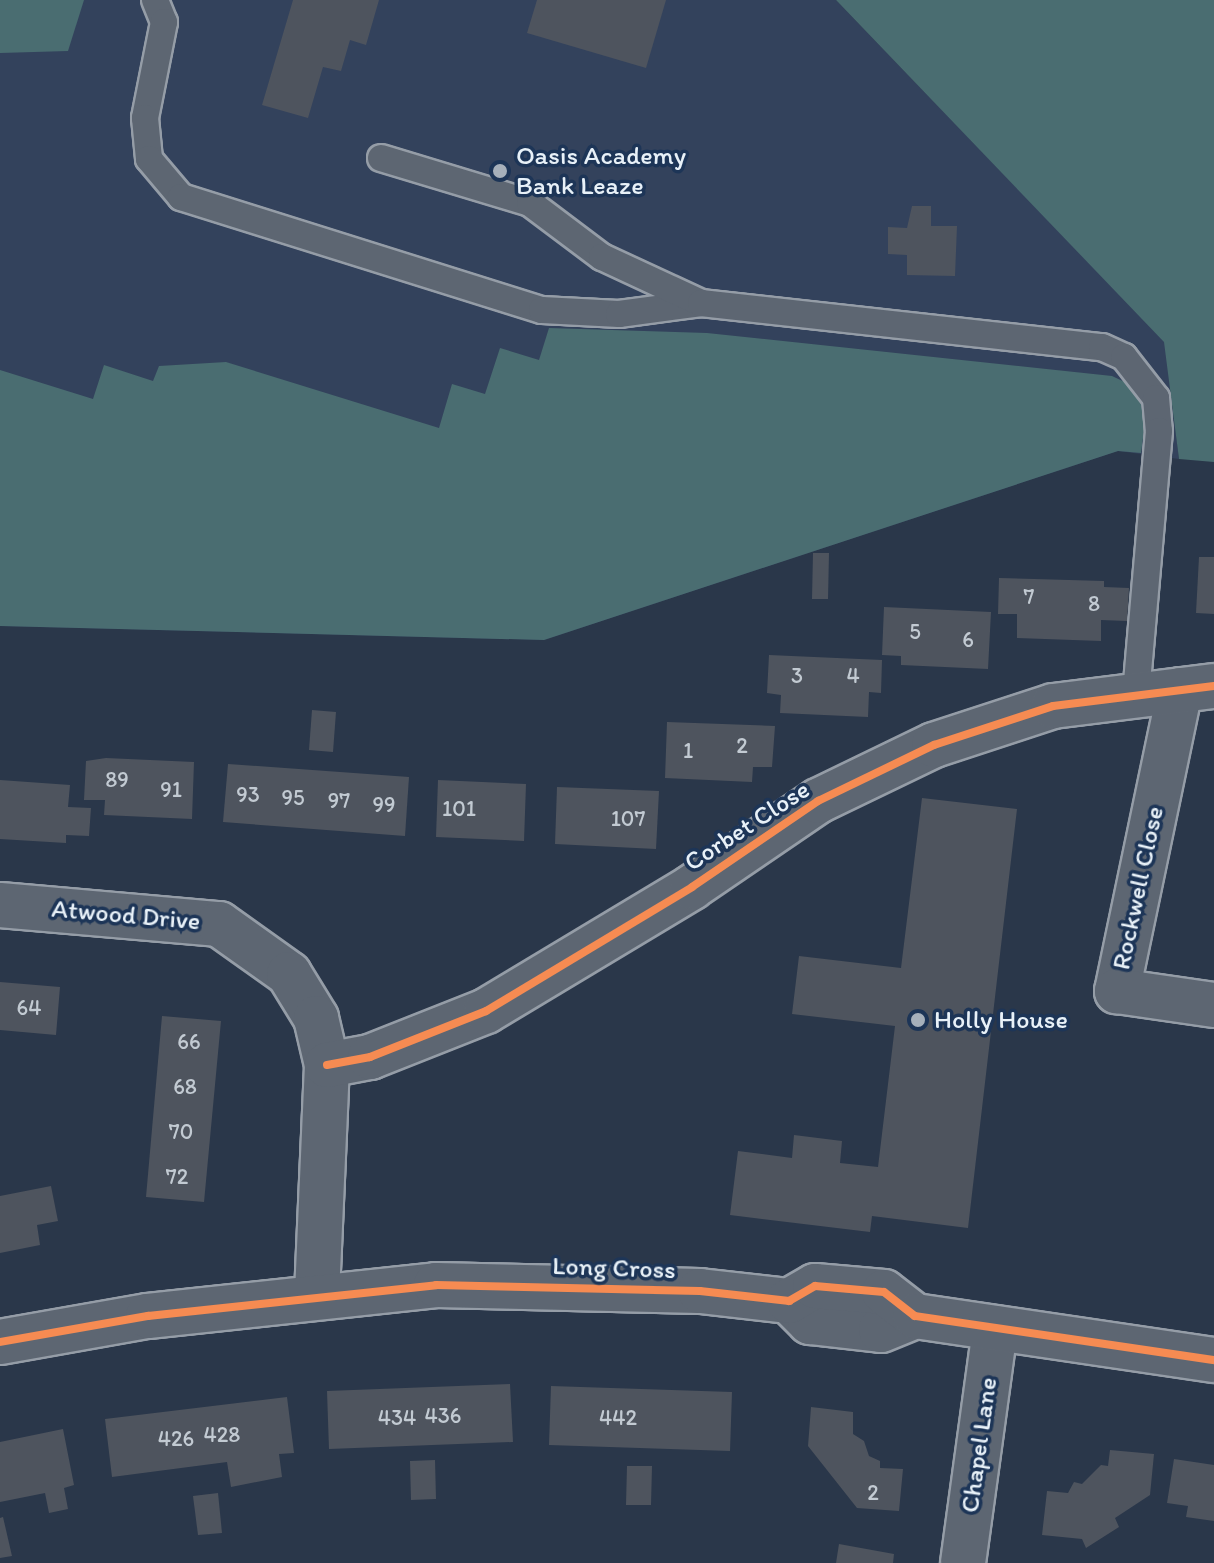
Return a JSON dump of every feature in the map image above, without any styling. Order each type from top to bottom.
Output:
[{"type":"street","name":"Corbet Close","points":[[327,1065],[370,1057],[486,1011],[692,887],[818,801],[934,745],[1008,718],[1136,693],[1197,688]]},
{"type":"street","name":"Rockwell Close","points":[[1197,688],[1117,991],[1214,1005]]},
{"type":"street","name":"Atwood Drive","points":[[0,905],[219,924],[289,974],[316,1018],[327,1065],[317,1295]]},
{"type":"street","name":"Long Cross","points":[[0,1342],[317,1295],[436,1285],[538,1286],[789,1301],[810,1322],[881,1330],[915,1316],[1214,1360]]},
{"type":"street","name":"Chapel Lane","points":[[963,1563],[995,1328]]},
{"type":"lane","points":[[155,0],[164,22],[145,118],[149,159],[181,197],[542,310],[619,314],[701,303],[1102,347],[1131,364],[1156,398],[1159,431],[1136,693]]},
{"type":"lane","points":[[381,158],[530,203],[602,257],[701,303]]},
{"type":"shaded area","name":"Oasis Academy Bank Leaze","points":[[0,0],[836,0],[1165,342],[1179,459],[1118,451],[544,640],[0,626]]},
{"type":"green space","points":[[0,0],[84,0],[68,51],[0,53]]},
{"type":"green space","points":[[836,0],[1214,0],[1214,462],[1179,459],[1164,342]]},
{"type":"green space","points":[[549,328],[707,333],[1112,376],[1131,385],[1140,398],[1145,423],[1141,453],[1118,451],[544,640],[0,626],[0,370],[93,399],[104,365],[153,381],[159,366],[226,362],[439,428],[452,384],[485,394],[500,348],[539,360]]},
{"type":"building","points":[[293,0],[379,0],[366,45],[350,40],[341,71],[323,67],[308,118],[262,105]]},
{"type":"building","points":[[537,0],[666,0],[646,68],[527,33]]},
{"type":"building","points":[[912,206],[931,206],[931,226],[957,226],[955,276],[907,275],[907,255],[888,254],[888,227],[907,228]]},
{"type":"building","points":[[813,553],[829,553],[828,599],[812,599]]},
{"type":"building","points":[[1199,557],[1214,557],[1214,614],[1196,613]]},
{"type":"building","points":[[999,578],[1104,581],[1104,587],[1129,588],[1127,621],[1101,620],[1101,641],[1017,638],[1017,614],[998,614]]},
{"type":"building","points":[[884,607],[991,612],[988,669],[901,665],[901,656],[882,655]]},
{"type":"building","points":[[769,655],[882,660],[881,693],[869,692],[868,717],[780,713],[781,695],[767,693]]},
{"type":"building","points":[[312,710],[336,712],[333,752],[309,750]]},
{"type":"building","points":[[667,722],[775,726],[772,767],[753,767],[752,782],[665,778]]},
{"type":"building","points":[[106,758],[194,762],[192,819],[104,815],[105,800],[84,800],[86,761]]},
{"type":"building","points":[[228,764],[409,777],[405,836],[223,822]]},
{"type":"building","points":[[0,780],[70,785],[68,807],[91,808],[89,836],[66,835],[66,843],[0,839]]},
{"type":"building","points":[[438,780],[526,784],[524,841],[436,837]]},
{"type":"building","points":[[557,787],[659,791],[656,849],[555,844]]},
{"type":"building","name":"Holly House","points":[[922,798],[1017,809],[968,1228],[872,1216],[870,1232],[730,1215],[738,1151],[792,1158],[794,1135],[842,1141],[840,1163],[878,1167],[895,1026],[792,1014],[799,956],[901,968]]},
{"type":"building","points":[[0,982],[60,987],[56,1035],[0,1030]]},
{"type":"building","points":[[162,1016],[221,1021],[204,1202],[146,1197]]},
{"type":"building","points":[[51,1186],[58,1221],[37,1225],[40,1245],[0,1253],[0,1196]]},
{"type":"building","points":[[510,1384],[513,1442],[329,1449],[327,1391]]},
{"type":"building","points":[[551,1386],[732,1392],[730,1451],[549,1445]]},
{"type":"building","points":[[287,1397],[294,1453],[279,1454],[282,1477],[231,1487],[227,1462],[112,1477],[105,1419]]},
{"type":"building","points":[[811,1407],[853,1412],[853,1434],[864,1441],[869,1456],[880,1461],[880,1468],[903,1469],[899,1511],[857,1508],[808,1446]]},
{"type":"building","points":[[63,1429],[74,1485],[64,1488],[68,1509],[49,1513],[45,1493],[0,1502],[0,1442]]},
{"type":"building","points":[[1110,1450],[1154,1454],[1150,1495],[1115,1518],[1119,1527],[1086,1548],[1082,1539],[1042,1535],[1047,1491],[1068,1493],[1074,1482],[1082,1484],[1101,1465],[1108,1466]]},
{"type":"building","points":[[1174,1459],[1214,1465],[1214,1521],[1186,1517],[1188,1506],[1167,1503]]},
{"type":"building","points":[[435,1460],[436,1499],[411,1500],[410,1461]]},
{"type":"building","points":[[627,1466],[652,1466],[651,1505],[626,1505]]},
{"type":"building","points":[[218,1493],[222,1533],[198,1535],[193,1496]]},
{"type":"building","points":[[3,1517],[12,1556],[0,1558],[0,1518]]},
{"type":"building","points":[[839,1544],[894,1554],[893,1563],[836,1563]]},
{"type":"cycle path","points":[[327,1065],[370,1057],[486,1011],[692,887],[818,801],[934,745],[1053,706],[1214,686]]},
{"type":"cycle path","points":[[0,1342],[148,1316],[436,1285],[700,1291],[789,1301],[815,1286],[884,1292],[915,1316],[1214,1360]]},
{"type":"place","name":"Oasis Academy Bank Leaze","points":[[500,171]]},
{"type":"place","name":"Holly House","points":[[918,1020]]}]
